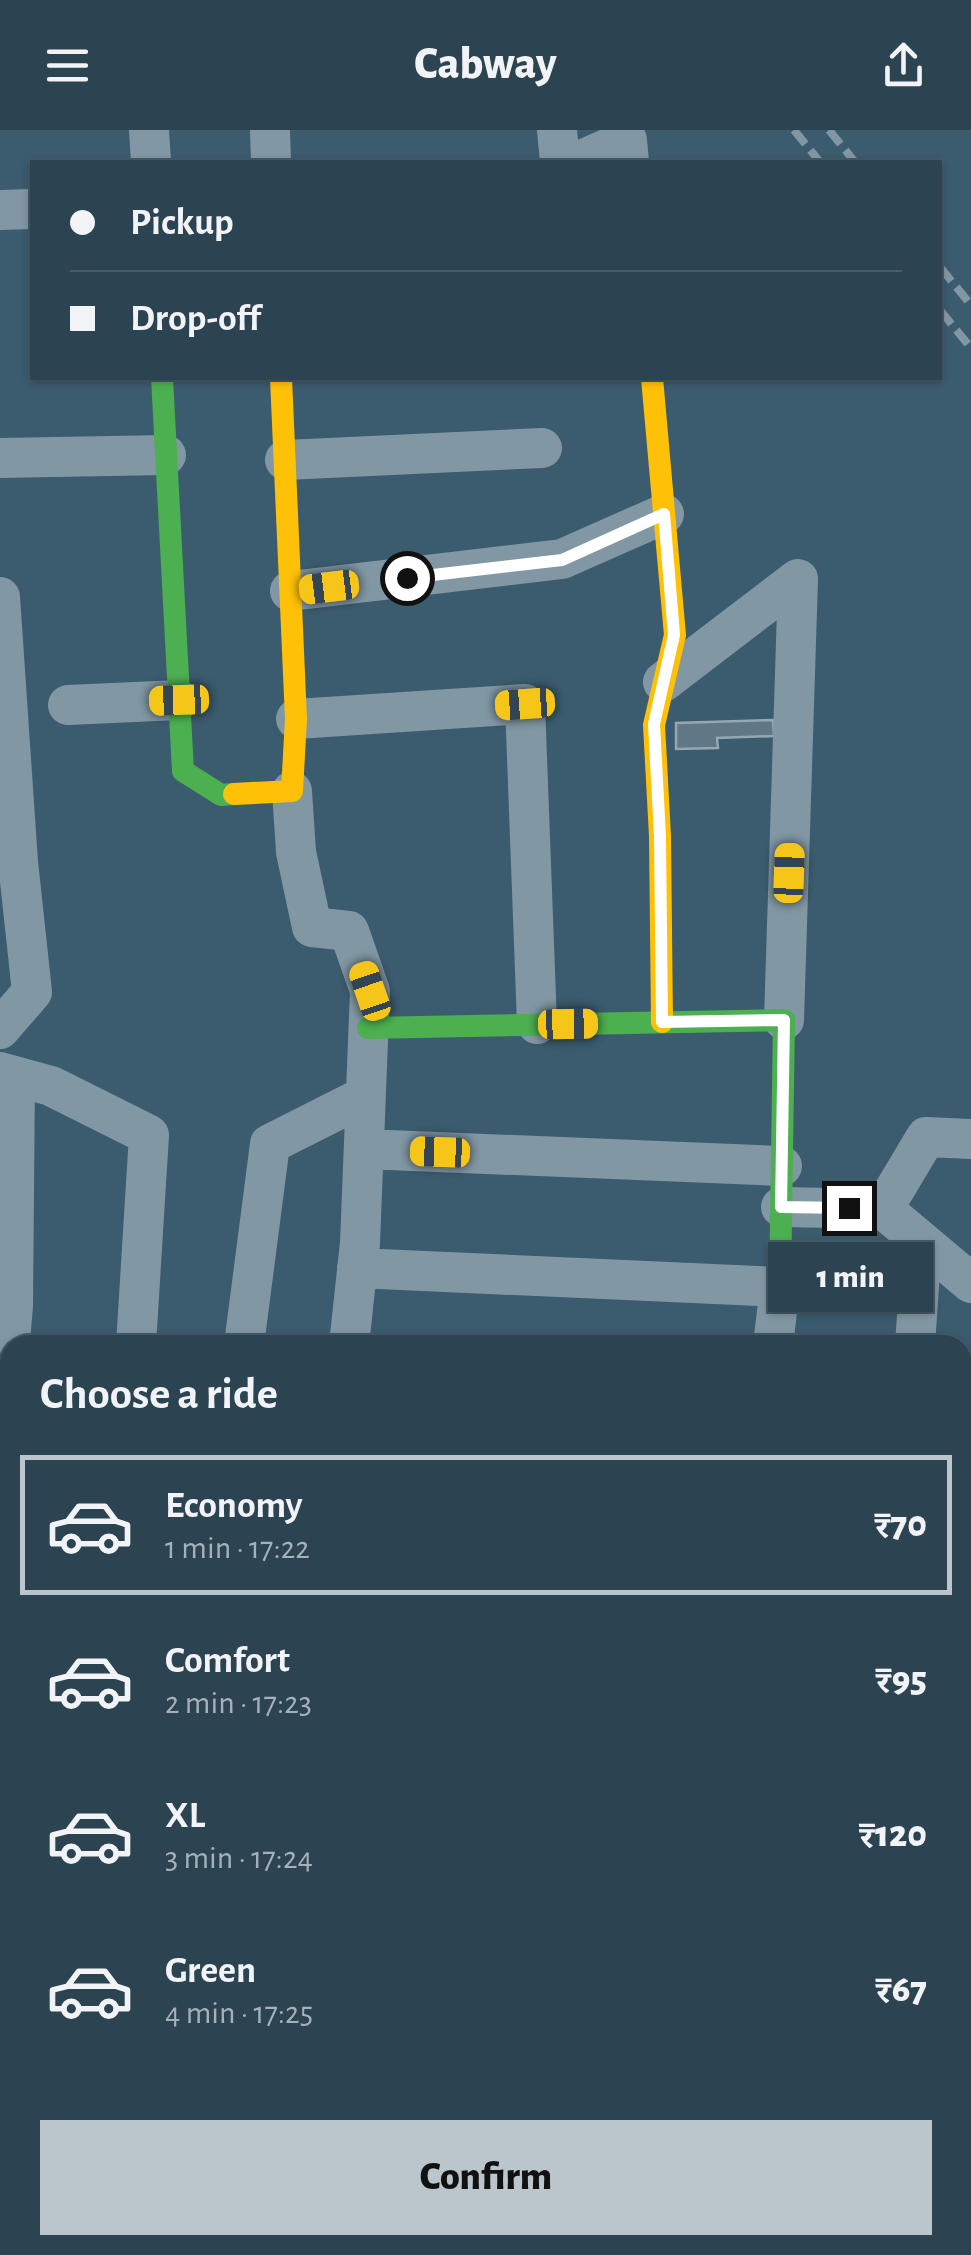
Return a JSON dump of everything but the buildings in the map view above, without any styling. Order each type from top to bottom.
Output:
[{"type":"street","points":[[149,130],[150,160]]},
{"type":"street","points":[[270,130],[272,160]]},
{"type":"street","points":[[557,130],[560,160]]},
{"type":"street","points":[[582,160],[627,140],[630,160]]},
{"type":"street","points":[[0,210],[30,209]]},
{"type":"street","points":[[162,380],[182,771],[221,795],[292,791]]},
{"type":"street","points":[[281,380],[296,719],[292,791],[296,852],[312,926],[349,931],[370,991],[364,1149],[350,1335]]},
{"type":"street","points":[[652,380],[674,635],[654,724],[662,1022]]},
{"type":"street","points":[[284,460],[542,448]]},
{"type":"street","points":[[0,458],[166,455]]},
{"type":"street","points":[[290,592],[562,560],[664,514]]},
{"type":"street","points":[[664,682],[798,579],[780,1287],[774,1335]]},
{"type":"street","points":[[0,596],[18,862],[32,992],[0,1029]]},
{"type":"street","points":[[68,705],[179,700]]},
{"type":"street","points":[[296,719],[525,704],[537,1024]]},
{"type":"street","points":[[368,1028],[784,1020]]},
{"type":"street","points":[[10,1335],[13,1306],[8,1074],[51,1086],[149,1135],[137,1335]]},
{"type":"street","points":[[245,1335],[270,1144],[365,1096]]},
{"type":"street","points":[[883,1209],[926,1137],[971,1139]]},
{"type":"street","points":[[364,1149],[782,1166]]},
{"type":"street","points":[[781,1207],[883,1209],[971,1283]]},
{"type":"street","points":[[916,1335],[922,1242]]},
{"type":"street","points":[[357,1268],[780,1287]]},
{"type":"railway","points":[[794,130],[818,160]]},
{"type":"railway","points":[[829,130],[853,160]]},
{"type":"railway","points":[[942,269],[971,305]]},
{"type":"railway","points":[[942,312],[971,348]]},
{"type":"traffic: fast","points":[[162,380],[183,771],[221,795],[234,794]]},
{"type":"traffic: fast","points":[[368,1028],[784,1020],[780,1287]]},
{"type":"traffic: slow","points":[[234,794],[292,791],[296,719],[281,380]]},
{"type":"traffic: slow","points":[[652,380],[675,635],[654,725],[660,836],[662,1022]]},
{"type":"route","points":[[407,578],[562,560],[664,514],[674,635],[654,724],[662,1022],[784,1020],[781,1207],[849,1208]]}]
